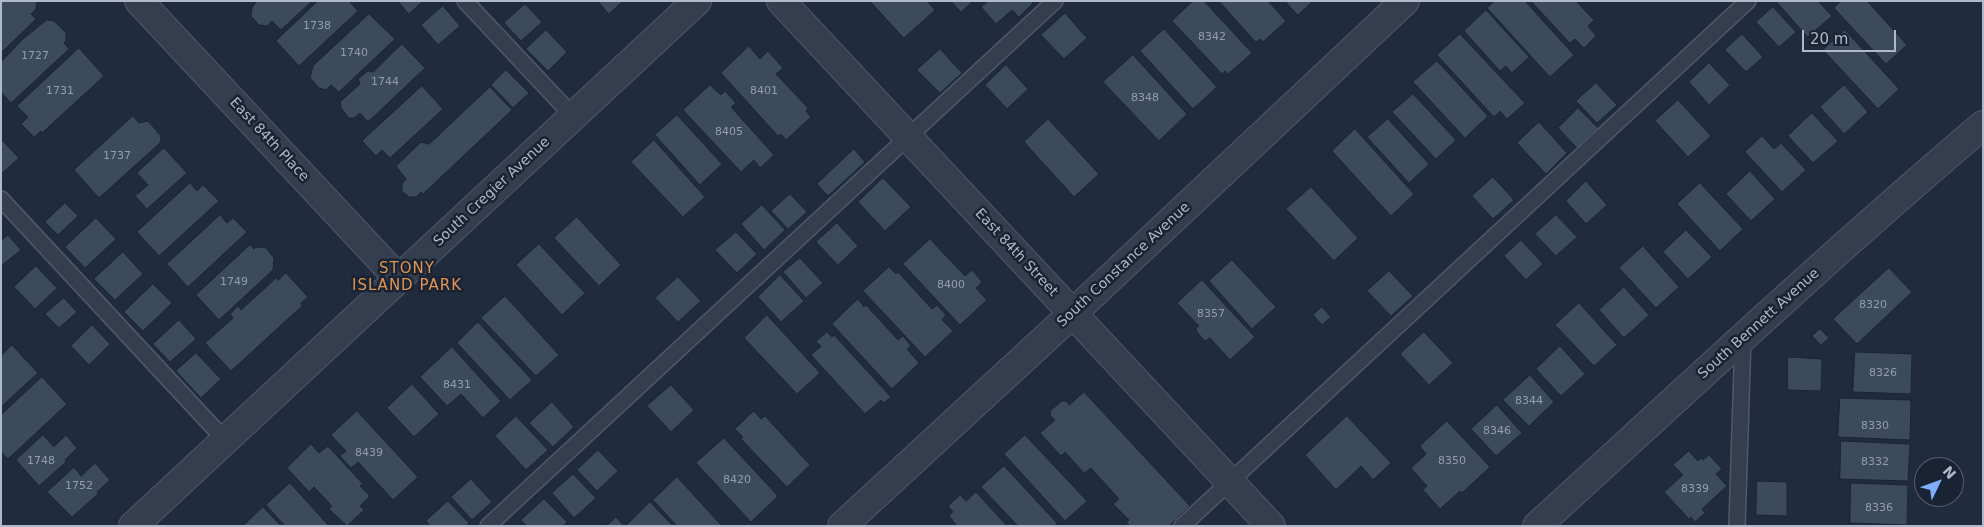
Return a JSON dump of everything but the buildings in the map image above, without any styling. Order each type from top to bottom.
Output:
[{"type":"street","name":"East 84th Place","points":[[140,1],[398,279]]},
{"type":"street","name":"South Cregier Avenue","points":[[133,526],[697,1]]},
{"type":"street","name":"East 84th Street","points":[[782,1],[1271,526]]},
{"type":"street","name":"South Constance Avenue","points":[[842,526],[1405,1]]},
{"type":"street","name":"South Bennett Avenue","points":[[1537,526],[1743,337],[1919,179],[1983,125]]},
{"type":"lane","points":[[465,1],[574,116]]},
{"type":"lane","points":[[488,526],[1055,1]]},
{"type":"lane","points":[[1182,526],[1748,1]]},
{"type":"lane","points":[[1,200],[225,440]]},
{"type":"lane","points":[[1737,526],[1743,337]]},
{"type":"district","name":"STONY ISLAND PARK","points":[[407,278]]}]
